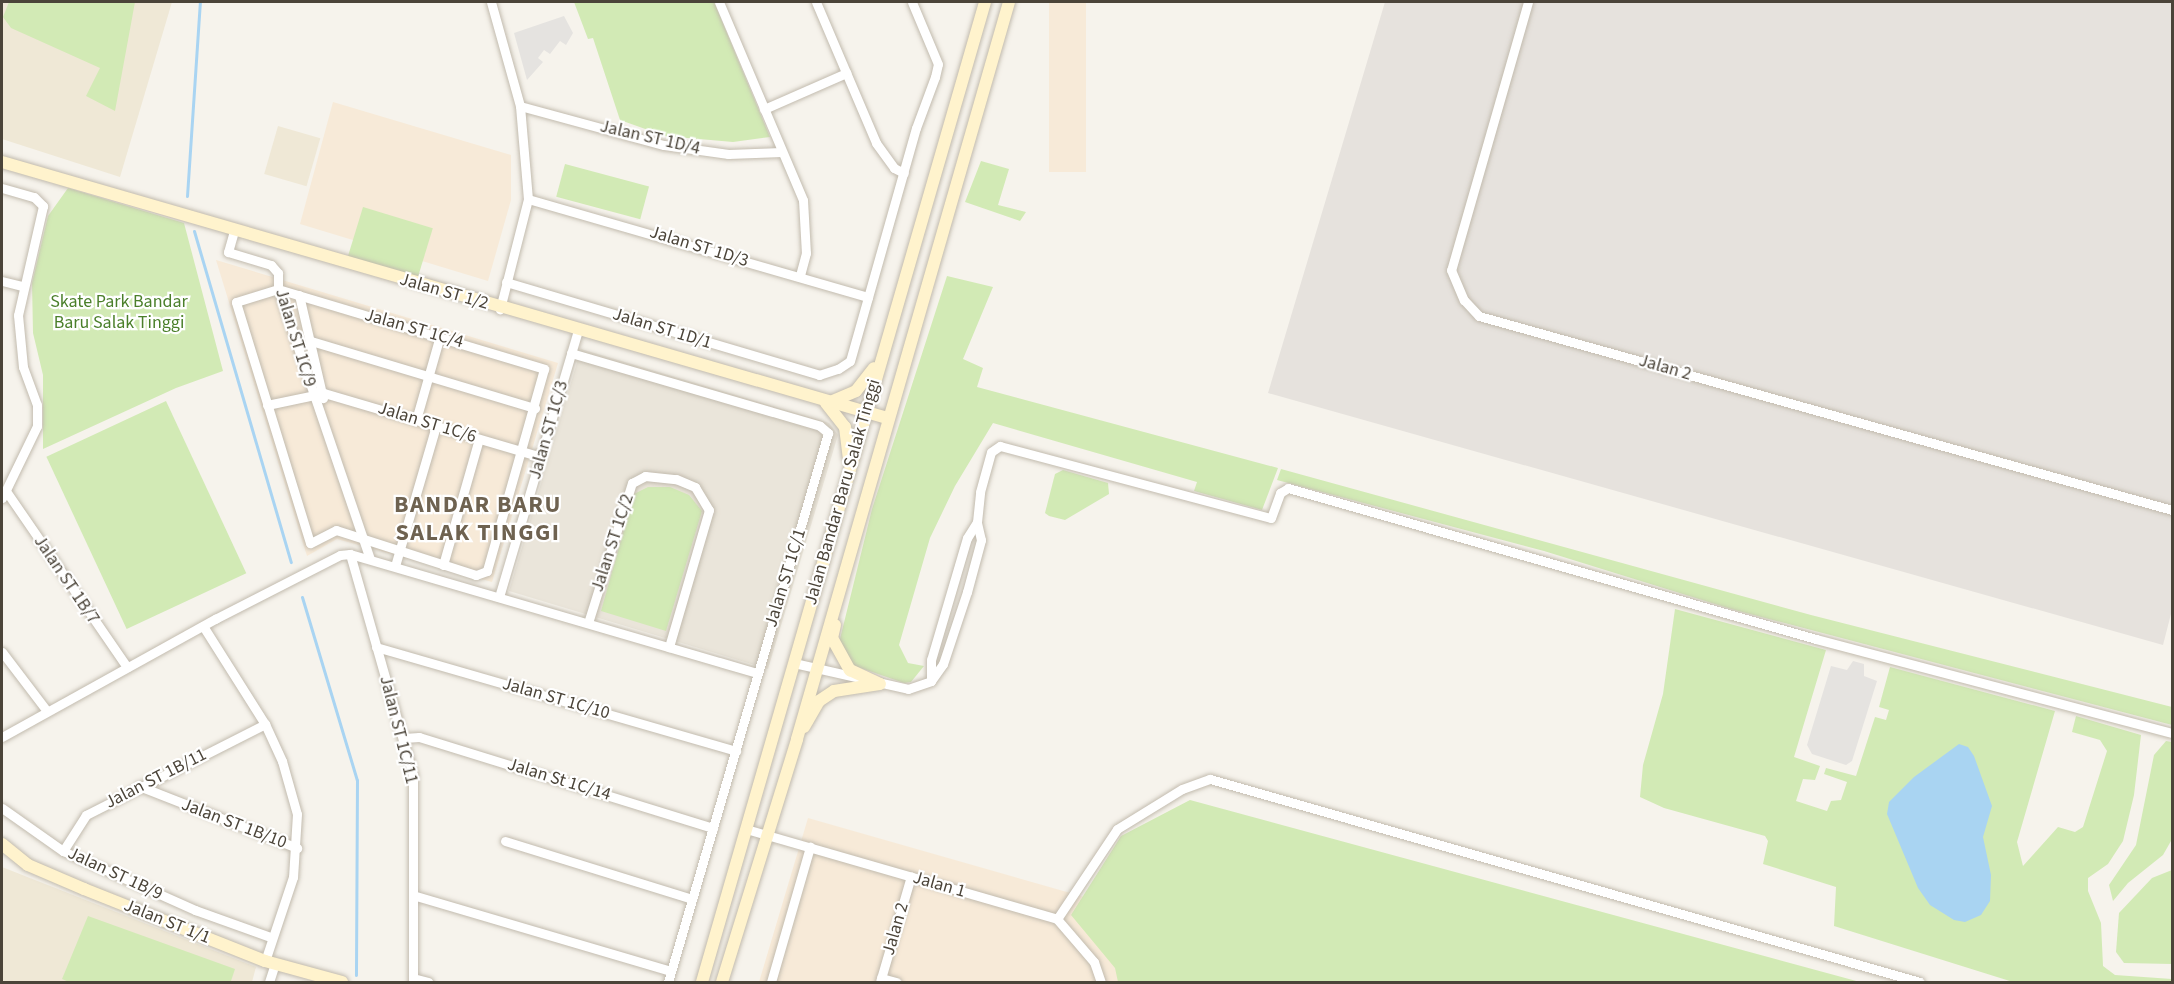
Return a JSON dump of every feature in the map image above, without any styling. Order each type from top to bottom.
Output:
[{"type":"main road","name":"Jalan Bandar Baru Salak Tinggi","points":[[702,982],[985,2]]},
{"type":"main road","name":"Jalan Bandar Baru Salak Tinggi","points":[[722,982],[797,739],[887,418],[1009,2]]},
{"type":"main road","name":"Jalan ST 1/2","points":[[2,162],[826,404],[887,418]]},
{"type":"main road","points":[[849,479],[845,427],[826,404],[856,391],[882,355]]},
{"type":"main road","points":[[851,548],[832,638],[850,670],[880,684]]},
{"type":"main road","points":[[797,739],[819,700],[844,688],[880,684]]},
{"type":"main road","name":"Jalan ST 1/1","points":[[2,844],[28,865],[270,962],[342,982]]},
{"type":"street","points":[[491,2],[520,106],[528,199],[500,309]]},
{"type":"street","points":[[719,2],[782,152],[804,212],[806,253],[800,276]]},
{"type":"street","points":[[816,2],[876,143],[894,168],[904,173]]},
{"type":"street","points":[[868,297],[938,64],[912,2]]},
{"type":"street","name":"Jalan 2","points":[[1528,2],[1451,270],[1464,300],[1479,316],[2172,510]]},
{"type":"street","points":[[764,109],[846,73]]},
{"type":"street","name":"Jalan ST 1D/4","points":[[520,106],[664,145],[728,154],[782,152]]},
{"type":"street","points":[[2,188],[34,197],[43,206],[22,286],[18,315],[23,367],[37,405],[37,426],[4,495]]},
{"type":"street","name":"Jalan ST 1D/3","points":[[528,199],[868,297]]},
{"type":"street","name":"Jalan ST 1C/9","points":[[234,231],[228,252],[271,265],[278,273],[278,289],[312,395],[320,406],[370,558]]},
{"type":"street","points":[[2,281],[22,286]]},
{"type":"street","name":"Jalan ST 1D/1","points":[[506,282],[819,375],[838,369],[850,361],[868,297]]},
{"type":"street","points":[[278,289],[236,302],[310,543],[336,530],[476,575],[487,572],[535,408],[311,341]]},
{"type":"street","name":"Jalan ST 1C/4","points":[[278,289],[541,366],[545,374],[535,408]]},
{"type":"street","name":"Jalan ST 1C/9","points":[[299,295],[324,393],[320,406]]},
{"type":"street","name":"Jalan ST 1C/3","points":[[499,597],[578,331]]},
{"type":"street","points":[[416,420],[440,336]]},
{"type":"street","name":"Jalan ST 1C/1","points":[[572,353],[820,426],[828,433],[668,982]]},
{"type":"street","name":"Jalan ST 1C/6","points":[[267,405],[324,393],[541,457]]},
{"type":"street","points":[[395,566],[436,426]]},
{"type":"street","points":[[443,565],[479,439]]},
{"type":"street","points":[[931,681],[931,660],[967,538],[977,522],[991,453],[1000,446],[1272,518],[1281,493],[1288,488],[1587,571],[1752,621],[2172,733]]},
{"type":"street","name":"Jalan ST 1C/2","points":[[588,623],[632,483],[645,476],[676,479],[694,487],[709,510],[669,647]]},
{"type":"street","name":"Jalan ST 1B/7","points":[[4,495],[127,667]]},
{"type":"street","points":[[794,663],[908,689],[931,681],[943,664],[967,592],[981,540],[977,522]]},
{"type":"street","points":[[2,737],[203,626],[340,555],[350,554],[757,673]]},
{"type":"street","name":"Jalan ST 1C/11","points":[[350,554],[413,775],[416,896],[413,980]]},
{"type":"street","points":[[203,626],[265,724],[282,761],[297,814],[297,848],[293,877],[270,937],[269,982]]},
{"type":"street","name":"Jalan ST 1C/10","points":[[376,647],[736,751]]},
{"type":"street","points":[[2,652],[47,711]]},
{"type":"street","name":"Jalan ST 1B/11","points":[[63,851],[86,815],[138,786],[265,724]]},
{"type":"street","name":"Jalan St 1C/14","points":[[404,738],[419,737],[713,828]]},
{"type":"street","points":[[1101,982],[1094,962],[1057,919],[1117,829],[1182,789],[1210,779],[1920,982]]},
{"type":"street","name":"Jalan ST 1B/10","points":[[138,786],[297,848]]},
{"type":"street","name":"Jalan ST 1B/9","points":[[2,808],[63,851],[195,910],[270,937]]},
{"type":"street","name":"Jalan 1","points":[[746,829],[1057,919]]},
{"type":"street","points":[[505,841],[692,899]]},
{"type":"street","points":[[771,982],[810,847]]},
{"type":"street","name":"Jalan 2","points":[[881,980],[911,876]]},
{"type":"street","points":[[416,896],[671,972]]},
{"type":"street","points":[[1875,982],[1879,971]]},
{"type":"street","points":[[413,980],[428,982]]},
{"type":"street","points":[[881,980],[896,982]]},
{"type":"shaded area","points":[[2,2],[172,2],[120,177],[2,139]]},
{"type":"shaded area","points":[[1049,2],[1086,2],[1086,172],[1049,172]]},
{"type":"shaded area","points":[[1385,2],[2172,2],[2172,610],[2163,645],[1268,393]]},
{"type":"shaded area","points":[[564,16],[573,33],[566,45],[560,41],[550,54],[544,50],[538,58],[543,62],[527,80],[514,33]]},
{"type":"shaded area","points":[[333,102],[511,155],[511,200],[488,281],[300,224]]},
{"type":"shaded area","points":[[278,126],[320,138],[307,186],[264,174]]},
{"type":"shaded area","points":[[216,260],[558,363],[492,582],[337,539],[307,556]]},
{"type":"shaded area","points":[[581,349],[829,423],[838,435],[768,669],[509,591]]},
{"type":"shaded area","points":[[1853,661],[1864,664],[1864,676],[1877,681],[1852,761],[1846,765],[1812,754],[1807,745],[1831,666],[1847,670]]},
{"type":"shaded area","points":[[808,818],[1158,918],[1139,982],[759,982]]},
{"type":"shaded area","points":[[2,867],[256,967],[252,982],[2,982]]},
{"type":"green space","points":[[9,2],[135,2],[115,111],[86,96],[100,68],[11,28],[3,17]]},
{"type":"green space","points":[[574,2],[714,2],[770,137],[733,142],[665,136],[620,120],[593,38],[588,39]]},
{"type":"green space","points":[[981,161],[1009,169],[998,205],[1026,212],[1020,221],[965,202]]},
{"type":"green space","points":[[565,164],[649,187],[640,219],[556,197]]},
{"type":"green space","name":"Skate Park Bandar Baru Salak Tinggi","points":[[68,188],[184,223],[223,371],[176,388],[43,449],[43,375],[33,333],[32,283],[48,216]]},
{"type":"green space","points":[[363,207],[433,228],[416,283],[346,262]]},
{"type":"green space","points":[[947,276],[993,287],[963,359],[983,368],[977,387],[1278,468],[1262,510],[1194,491],[1197,482],[993,423],[955,486],[930,538],[899,645],[908,663],[924,666],[911,682],[904,683],[849,664],[839,643],[872,509]]},
{"type":"green space","points":[[166,401],[246,573],[127,629],[46,457]]},
{"type":"green space","points":[[1281,469],[1811,615],[2172,707],[2172,725],[1731,609],[1544,551],[1277,480]]},
{"type":"green space","points":[[1063,470],[1108,483],[1109,494],[1065,520],[1049,516],[1045,513],[1055,474]]},
{"type":"green space","points":[[648,487],[670,487],[689,495],[702,511],[666,631],[601,611],[634,494]]},
{"type":"green space","points":[[1675,609],[1826,650],[1794,757],[1820,766],[1815,780],[1803,779],[1796,801],[1827,811],[1831,801],[1841,800],[1847,782],[1824,774],[1826,768],[1856,776],[1875,717],[1886,720],[1889,710],[1879,707],[1890,667],[2055,711],[2017,842],[2023,866],[2058,827],[2075,832],[2083,827],[2107,751],[2100,740],[2072,732],[2076,716],[2141,735],[2134,795],[2123,841],[2108,864],[2088,878],[2088,891],[2101,923],[2103,966],[2115,975],[2172,979],[2172,982],[2013,982],[1834,926],[1836,887],[1763,864],[1768,841],[1765,836],[1664,808],[1640,797],[1643,765],[1663,694]]},
{"type":"green space","points":[[2166,741],[2172,742],[2171,841],[2163,855],[2128,883],[2113,901],[2109,885],[2136,845],[2154,755]]},
{"type":"green space","points":[[1190,800],[1860,982],[1118,982],[1115,968],[1071,915],[1121,836]]},
{"type":"green space","points":[[2172,870],[2172,964],[2124,963],[2116,952],[2119,913],[2152,878]]},
{"type":"green space","points":[[88,916],[235,969],[231,981],[69,982],[62,979]]},
{"type":"water","points":[[1959,744],[1968,747],[1974,756],[1992,806],[1983,837],[1991,875],[1990,901],[1981,915],[1965,922],[1954,920],[1930,905],[1918,888],[1887,814],[1889,802],[1914,777]]},
{"type":"waterway","points":[[187,196],[200,2]]},
{"type":"waterway","points":[[194,231],[291,562]]},
{"type":"waterway","points":[[302,597],[357,780],[356,975]]},
{"type":"district","name":"BANDAR BARU SALAK TINGGI","points":[[478,519]]}]
